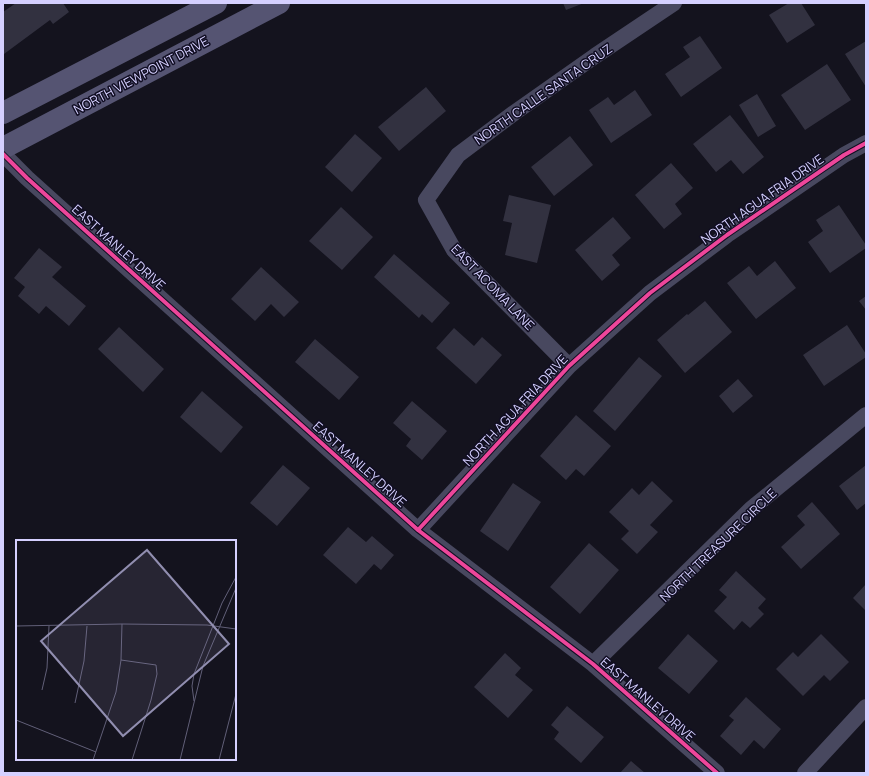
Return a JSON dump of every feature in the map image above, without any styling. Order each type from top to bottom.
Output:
[{"type":"main road","points":[[3,113],[216,3]]},
{"type":"main road","name":"NORTH VIEWPOINT DRIVE","points":[[3,148],[278,3]]},
{"type":"street","name":"NORTH CALLE SANTA CRUZ","points":[[426,200],[458,155],[595,56],[674,3]]},
{"type":"street","name":"NORTH AGUA FRIA DRIVE","points":[[418,530],[569,366],[650,293],[721,239],[844,155],[866,143]]},
{"type":"street","name":"EAST MANLEY DRIVE","points":[[3,154],[27,178],[418,530],[593,664],[717,773]]},
{"type":"street","name":"EAST ACOMA LANE","points":[[426,200],[454,250],[569,366]]},
{"type":"street","name":"NORTH TREASURE CIRCLE","points":[[593,664],[751,510],[866,415]]},
{"type":"street","points":[[805,773],[866,707]]},
{"type":"building","points":[[16,3],[63,3],[69,12],[53,24],[50,20],[4,54],[3,12]]},
{"type":"building","points":[[563,3],[584,3],[566,10]]},
{"type":"building","points":[[789,3],[801,3],[815,25],[787,43],[769,15]]},
{"type":"building","points":[[700,36],[722,68],[681,97],[665,74],[690,57],[683,47]]},
{"type":"building","points":[[866,41],[866,87],[845,54]]},
{"type":"building","points":[[827,64],[851,100],[805,130],[781,95]]},
{"type":"building","points":[[426,87],[446,111],[399,151],[378,127]]},
{"type":"building","points":[[635,90],[652,115],[611,143],[589,110],[608,97],[614,105]]},
{"type":"building","points":[[757,94],[776,126],[758,137],[739,105]]},
{"type":"building","points":[[730,115],[764,157],[743,174],[731,160],[716,172],[693,144]]},
{"type":"building","points":[[355,134],[382,158],[352,192],[325,167]]},
{"type":"building","points":[[570,136],[593,165],[554,196],[531,167]]},
{"type":"building","points":[[671,163],[693,188],[675,204],[682,214],[664,229],[635,195]]},
{"type":"building","points":[[509,195],[551,205],[537,263],[505,255],[512,223],[503,221]]},
{"type":"building","points":[[839,205],[866,245],[866,248],[830,273],[808,242],[823,231],[816,220]]},
{"type":"building","points":[[341,207],[373,237],[342,270],[309,241]]},
{"type":"building","points":[[613,217],[631,238],[612,255],[620,265],[602,281],[575,250]]},
{"type":"building","points":[[39,248],[62,267],[52,277],[86,306],[69,326],[46,306],[39,314],[18,296],[25,287],[14,278]]},
{"type":"building","points":[[394,254],[450,303],[432,323],[422,314],[419,318],[374,277]]},
{"type":"building","points":[[775,261],[796,288],[756,319],[727,283],[749,266],[757,276]]},
{"type":"building","points":[[261,267],[299,302],[284,317],[271,304],[255,321],[231,299]]},
{"type":"building","points":[[866,296],[866,310],[859,301]]},
{"type":"building","points":[[705,301],[732,332],[685,373],[657,340],[687,314],[688,315]]},
{"type":"building","points":[[847,325],[866,354],[866,357],[824,386],[803,355]]},
{"type":"building","points":[[119,327],[164,369],[143,392],[98,349]]},
{"type":"building","points":[[454,328],[474,346],[482,337],[502,355],[476,384],[436,348]]},
{"type":"building","points":[[315,339],[359,377],[339,400],[295,362]]},
{"type":"building","points":[[639,357],[662,376],[615,431],[593,411]]},
{"type":"building","points":[[738,379],[753,396],[733,413],[719,396]]},
{"type":"building","points":[[202,391],[243,427],[221,453],[180,417]]},
{"type":"building","points":[[412,401],[447,431],[422,460],[406,446],[411,439],[393,423]]},
{"type":"building","points":[[576,415],[611,446],[584,476],[576,469],[566,480],[540,456]]},
{"type":"building","points":[[283,465],[310,488],[277,526],[250,503]]},
{"type":"building","points":[[866,465],[866,503],[857,510],[839,486]]},
{"type":"building","points":[[652,481],[673,501],[650,525],[658,532],[637,554],[621,539],[629,531],[609,512],[632,488],[639,495]]},
{"type":"building","points":[[513,483],[541,502],[508,551],[480,531]]},
{"type":"building","points":[[812,502],[840,534],[801,569],[781,547],[805,525],[797,516]]},
{"type":"building","points":[[348,527],[366,542],[372,536],[394,555],[381,570],[374,564],[356,584],[323,555]]},
{"type":"building","points":[[589,543],[619,570],[580,614],[550,587]]},
{"type":"building","points":[[736,571],[766,599],[758,608],[764,614],[750,628],[742,621],[734,630],[714,611],[727,597],[719,590]]},
{"type":"building","points":[[866,584],[866,611],[853,598]]},
{"type":"building","points":[[688,634],[718,661],[689,694],[658,668]]},
{"type":"building","points":[[821,634],[849,662],[830,681],[824,675],[803,696],[776,669],[793,652],[798,657]]},
{"type":"building","points":[[505,653],[521,668],[515,675],[533,690],[508,718],[474,687]]},
{"type":"building","points":[[746,697],[781,729],[764,749],[754,740],[741,755],[720,736],[734,720],[729,716]]},
{"type":"building","points":[[567,706],[604,737],[581,763],[554,739],[559,732],[551,725]]},
{"type":"building","points":[[631,761],[645,773],[620,773]]},
{"type":"cycle path","points":[[418,530],[569,366],[650,293],[727,235],[844,155],[866,143]]},
{"type":"cycle path","points":[[3,154],[27,178],[418,530],[593,664],[717,773]]}]
